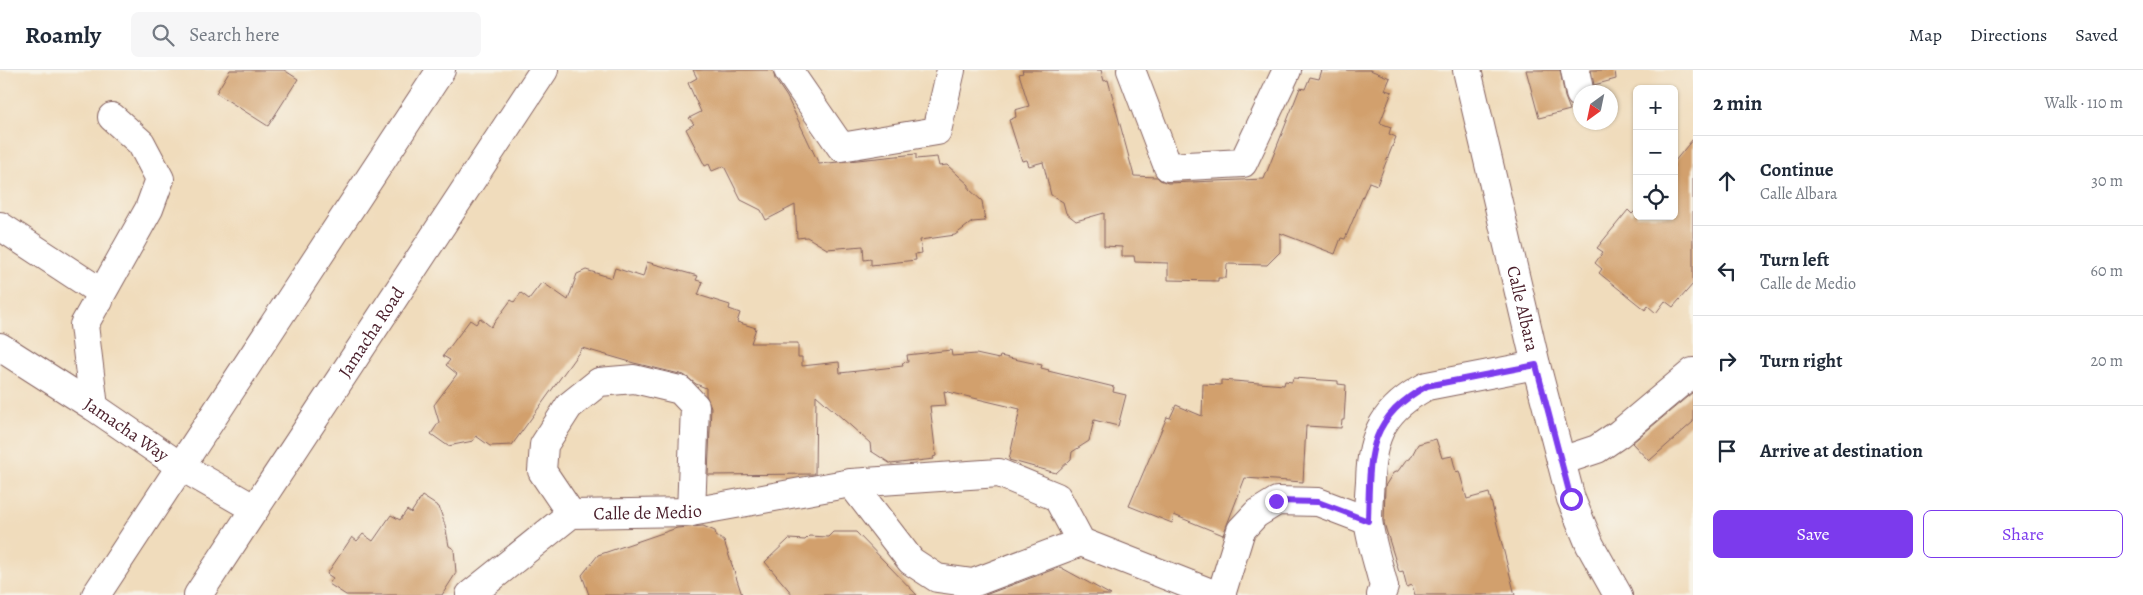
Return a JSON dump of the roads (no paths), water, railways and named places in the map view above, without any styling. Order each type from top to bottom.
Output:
[{"type":"street","points":[[96,595],[441,70]]},
{"type":"street","name":"Jamacha Road","points":[[198,595],[544,70]]},
{"type":"street","points":[[788,70],[841,147],[937,131],[951,70]]},
{"type":"street","points":[[1131,70],[1168,167],[1243,164],[1287,70]]},
{"type":"street","name":"Calle Albara","points":[[1467,70],[1536,365],[1571,499],[1590,545],[1618,595]]},
{"type":"street","points":[[1575,70],[1578,85]]},
{"type":"street","points":[[94,407],[84,325],[150,209],[160,179],[141,143],[112,117]]},
{"type":"street","points":[[0,226],[96,289],[98,301]]},
{"type":"street","name":"Jamacha Way","points":[[0,347],[94,407],[180,466],[255,509]]},
{"type":"street","points":[[1381,595],[1384,587],[1368,521],[1370,456],[1376,437],[1386,419],[1397,405],[1411,394],[1427,386],[1536,365]]},
{"type":"street","points":[[1561,461],[1597,449],[1619,434],[1693,372]]},
{"type":"street","points":[[571,514],[542,471],[544,445],[569,406],[599,382],[634,379],[680,390],[695,406],[691,512]]},
{"type":"street","name":"Calle de Medio","points":[[470,595],[571,514],[691,512],[851,484],[924,477],[999,473],[1057,497],[1081,542]]},
{"type":"street","points":[[851,484],[911,561],[937,578],[973,583],[1081,542],[1216,595]]},
{"type":"street","points":[[1221,595],[1241,530],[1256,514],[1276,501],[1318,502],[1368,521]]}]
